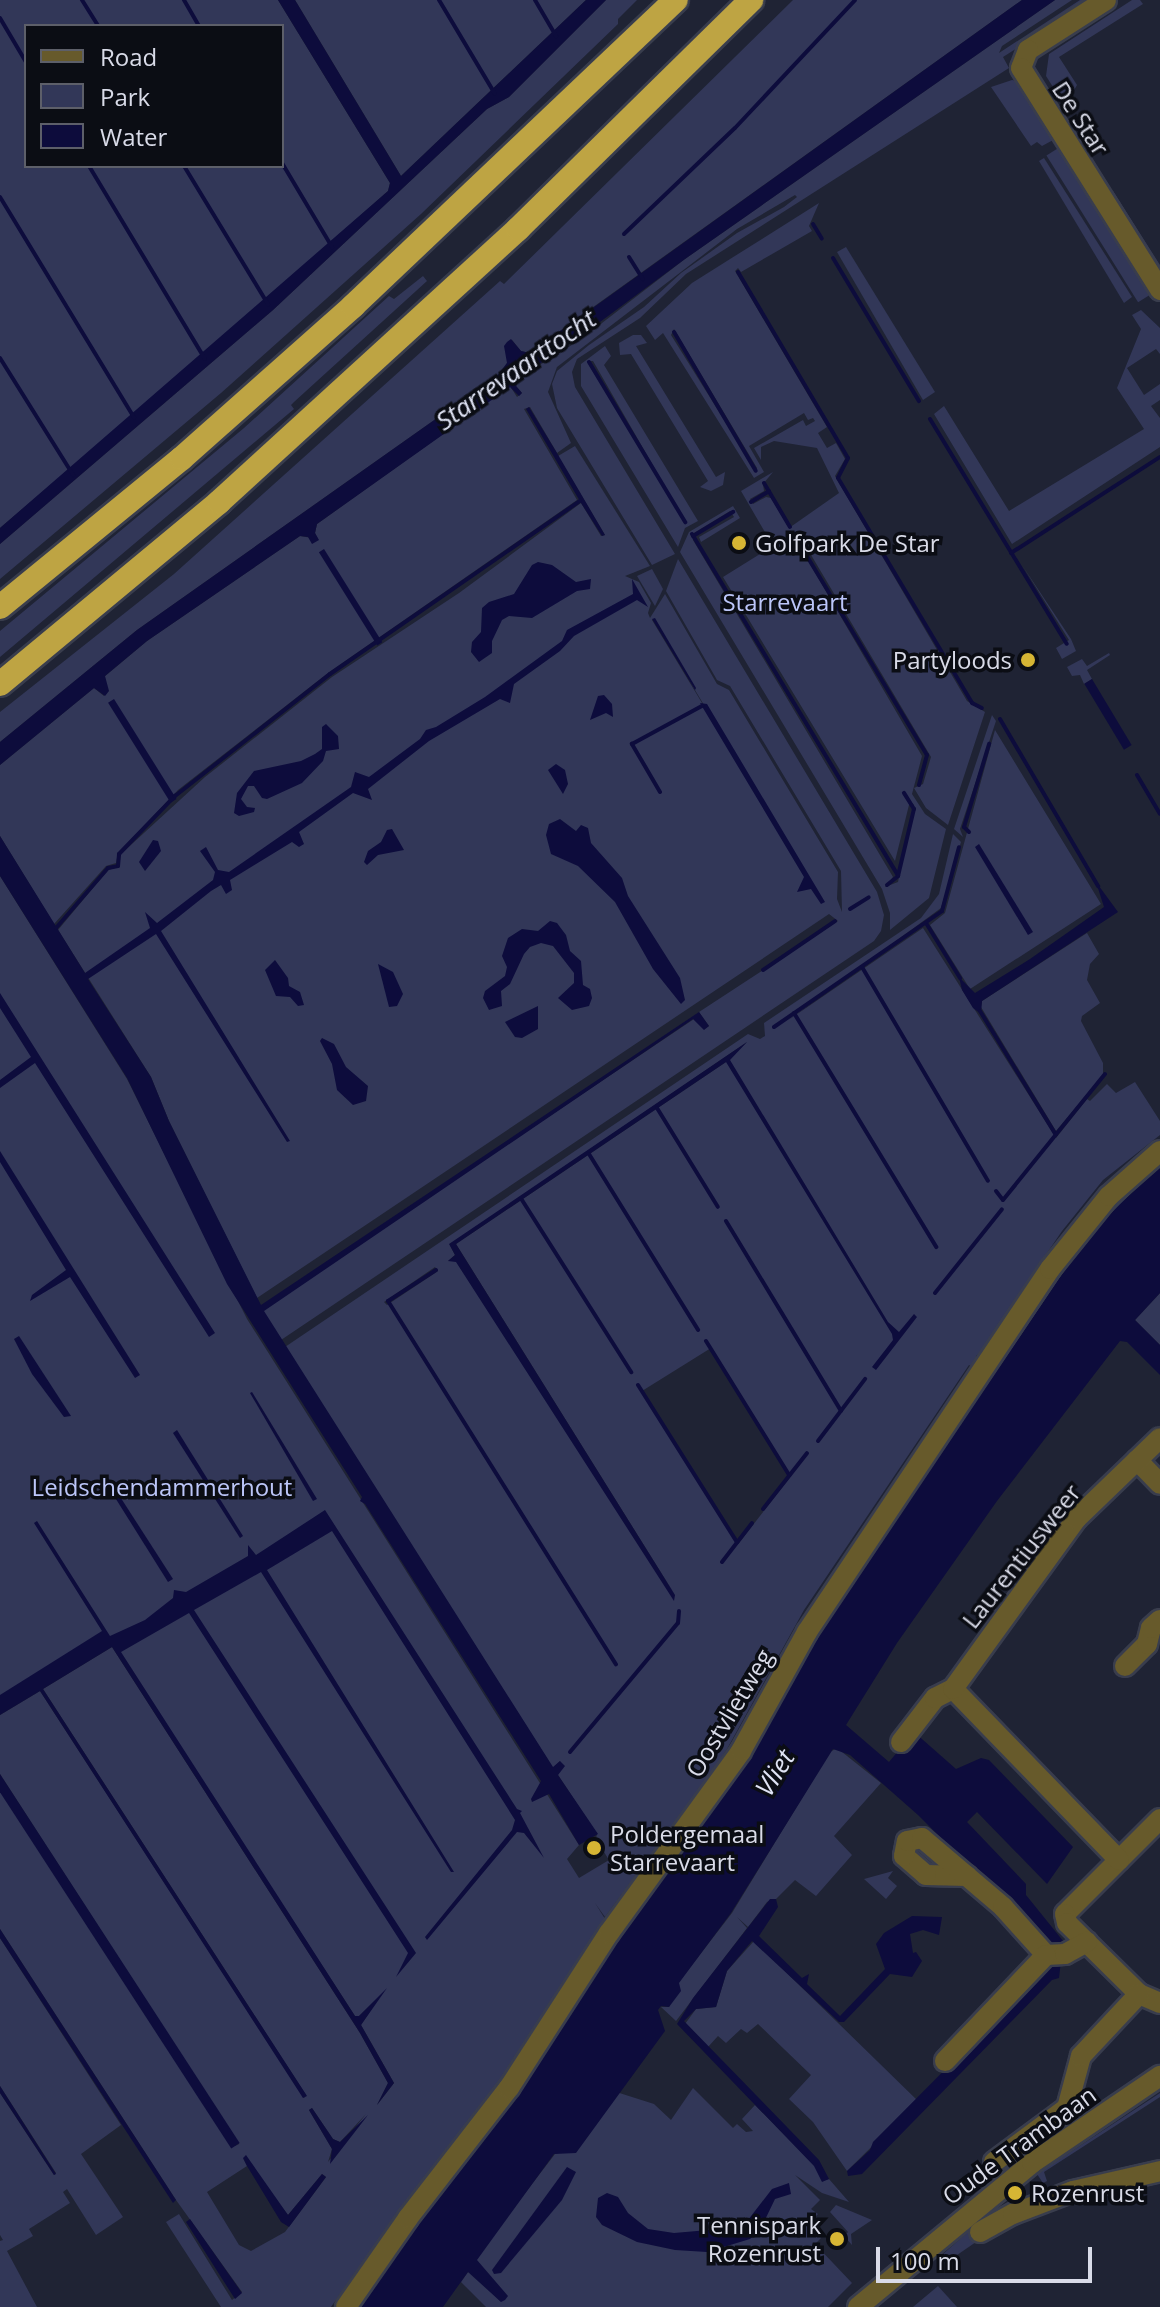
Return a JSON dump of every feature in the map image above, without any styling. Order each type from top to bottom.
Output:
[{"type":"highway","points":[[0,607],[182,458],[353,306],[676,0]]},
{"type":"highway","points":[[0,684],[274,452],[518,229],[751,0]]},
{"type":"street","name":"De Star","points":[[1106,0],[1028,50],[1021,68],[1160,290]]},
{"type":"street","name":"Oostvlietweg","points":[[346,2307],[408,2218],[509,2088],[609,1933],[741,1751],[807,1632],[1050,1269],[1109,1196],[1160,1151]]},
{"type":"street","name":"Laurentiusweer","points":[[901,1742],[935,1698],[953,1689],[1077,1518],[1160,1438]]},
{"type":"street","points":[[1137,1460],[1160,1484]]},
{"type":"street","points":[[1125,1666],[1147,1644],[1151,1628],[1160,1620]]},
{"type":"street","points":[[953,1689],[1119,1860]]},
{"type":"street","points":[[1160,1819],[1065,1914],[1067,1923],[1139,1994],[1160,2003]]},
{"type":"street","points":[[967,1876],[1053,1955]]},
{"type":"street","points":[[945,2061],[1053,1955],[1087,1942]]},
{"type":"street","points":[[994,2162],[1067,2108],[1081,2056],[1139,1994]]},
{"type":"street","name":"Oude Trambaan","points":[[917,2264],[1032,2163],[1160,2076]]},
{"type":"street","name":"Oude Trambaan","points":[[917,2264],[1025,2178],[1160,2088]]},
{"type":"street","points":[[980,2232],[1013,2214],[1073,2191],[1160,2171]]},
{"type":"street","points":[[858,2307],[917,2264]]},
{"type":"street","points":[[879,2307],[917,2264]]},
{"type":"green space","points":[[0,0],[278,0],[390,183],[388,191],[195,362],[0,528]]},
{"type":"green space","points":[[295,0],[586,0],[401,176]]},
{"type":"green space","points":[[606,0],[637,0],[618,19],[618,24],[421,214],[221,393],[0,579],[0,544],[273,310],[487,109],[509,97]]},
{"type":"green space","points":[[793,0],[1022,0],[529,353],[521,351],[512,340],[507,363],[498,375],[137,630],[0,742],[0,712],[174,574],[500,281],[504,284]]},
{"type":"green space","points":[[1055,0],[1072,0],[1002,46],[999,53],[1080,0],[1092,0],[1003,57],[1009,68],[686,274],[640,318],[577,359],[572,372],[575,387],[675,554],[652,565],[557,408],[552,384],[557,371],[644,307],[681,273],[737,233],[784,207],[797,197],[795,195],[737,229],[557,367],[548,392],[571,443],[557,453],[530,407],[524,409],[577,500],[328,673],[178,790],[118,853],[116,863],[106,866],[54,924],[0,836],[0,765],[94,688],[104,696],[104,677],[147,641],[300,536],[318,539],[315,533],[317,524],[510,386],[517,397],[522,393],[516,386],[520,377],[580,340],[685,259]]},
{"type":"green space","points":[[1132,0],[1140,0],[1143,4],[1059,57],[1077,85],[1065,106],[1046,76],[1049,54]]},
{"type":"green space","points":[[1018,81],[1055,139],[1042,146],[1037,142],[1031,146],[991,87]]},
{"type":"green space","points":[[1060,147],[1152,294],[1138,302],[1046,155]]},
{"type":"green space","points":[[1044,158],[1132,297],[1124,303],[1039,161]]},
{"type":"green space","points":[[1113,191],[1160,265],[1160,274],[1108,194]]},
{"type":"green space","name":"Starrevaart","points":[[819,203],[809,226],[812,231],[741,272],[738,268],[735,271],[827,427],[818,433],[827,448],[836,443],[845,459],[835,476],[967,701],[985,712],[948,825],[926,808],[914,788],[923,784],[931,757],[798,533],[792,533],[922,756],[912,794],[925,814],[946,829],[929,898],[890,930],[890,913],[882,889],[680,552],[689,532],[733,506],[740,518],[701,542],[699,537],[734,517],[730,511],[694,533],[693,540],[893,877],[885,887],[898,882],[914,805],[910,801],[895,861],[723,577],[773,546],[741,491],[773,472],[763,484],[764,491],[750,499],[753,504],[766,497],[771,498],[789,528],[839,493],[817,448],[774,441],[761,447],[761,460],[754,448],[803,420],[806,426],[815,421],[813,418],[808,420],[804,413],[749,446],[764,472],[754,478],[663,333],[655,340],[646,326],[692,283]],"holes":[[[674,329],[756,471],[671,335]]]},
{"type":"green space","points":[[846,247],[935,392],[923,400],[837,252]]},
{"type":"green space","points":[[423,276],[427,281],[294,402],[291,405],[294,409],[0,657],[0,631],[244,428],[389,296],[394,299]]},
{"type":"green space","points":[[1141,310],[1160,328],[1160,354],[1156,349],[1127,368],[1144,395],[1160,384],[1160,400],[1151,406],[1160,418],[1160,447],[1012,544],[934,414],[944,406],[1009,511],[1144,429],[1117,388],[1141,329],[1132,315]]},
{"type":"green space","points":[[633,335],[641,335],[647,343],[636,346],[716,477],[725,472],[723,485],[711,491],[700,487],[708,481],[631,354],[620,355],[619,343]]},
{"type":"green space","points":[[605,346],[611,356],[604,365],[698,521],[685,528],[678,547],[581,386],[581,364]],"holes":[[[589,361],[593,361],[686,523],[589,365]]]},
{"type":"green space","points":[[575,446],[650,566],[625,576],[639,582],[651,603],[650,618],[665,594],[717,684],[729,690],[838,872],[837,899],[842,912],[841,871],[730,686],[717,680],[666,591],[678,559],[877,892],[884,915],[881,931],[874,941],[281,1340],[263,1311],[270,1304],[694,1019],[704,1029],[709,1026],[699,1012],[838,921],[829,914],[257,1298],[169,1121],[151,1077],[58,930],[108,870],[119,867],[121,854],[205,777],[332,677],[459,593],[581,503],[601,536],[605,535],[558,456]],"holes":[[[655,619],[822,902],[652,620]]]},
{"type":"green space","points":[[1022,565],[1071,639],[1076,651],[1062,659],[1056,648],[1069,640]]},
{"type":"green space","points":[[652,569],[663,589],[655,606],[637,576]]},
{"type":"green space","points":[[1109,653],[1087,670],[1092,679],[1084,684],[1080,675],[1072,676],[1067,667],[1082,659],[1087,666]]},
{"type":"green space","points":[[992,715],[996,721],[960,829],[963,837],[954,829]]},
{"type":"green space","points":[[995,730],[1101,904],[970,989],[930,925],[945,913]]},
{"type":"green space","name":"Leidschendammerhout","points":[[953,834],[961,842],[941,908],[787,1021],[923,928],[1056,1138],[1087,1099],[1090,1101],[1107,1084],[1116,1093],[1135,1082],[1160,1121],[1160,1135],[1103,1180],[1062,1231],[988,1340],[991,1344],[976,1356],[976,1369],[969,1365],[804,1610],[727,1749],[703,1785],[605,1917],[595,1903],[607,1922],[478,2117],[383,2233],[331,2307],[221,2307],[166,2222],[179,2214],[232,2300],[242,2292],[176,2200],[0,1929],[0,1784],[235,2146],[239,2144],[0,1774],[0,1715],[40,1691],[304,2098],[306,2095],[43,1689],[112,1647],[360,2033],[388,2083],[377,2105],[394,2083],[361,2025],[380,1996],[359,2016],[355,2016],[111,1641],[0,1710],[0,876],[127,1079],[247,1319],[579,1845],[567,1859],[579,1878],[609,1860],[596,1839],[597,1834],[558,1775],[560,1761],[553,1768],[285,1347],[748,1034],[760,1039],[765,1036],[764,1023],[921,918],[939,894]],"holes":[[[747,1042],[726,1062],[456,1244],[675,1595],[456,1261],[448,1261],[455,1255],[450,1245]],[[435,1267],[438,1271],[387,1305],[384,1302]],[[711,1348],[791,1476],[739,1543],[642,1391]],[[312,2108],[333,2139],[340,2142],[366,2114],[328,2162],[332,2149],[309,2110]],[[243,2158],[288,2215],[322,2174],[326,2177],[285,2232],[251,2251],[239,2245],[207,2192],[247,2166]]]},
{"type":"green space","points":[[1087,933],[1099,954],[1090,964],[1087,980],[1100,1003],[1082,1016],[1081,1021],[1103,1063],[1103,1075],[1056,1131],[981,1007],[982,1001]]},
{"type":"green space","points":[[1160,1159],[1160,1165],[1088,1236],[816,1638],[744,1766],[643,1902],[786,1678],[1088,1229]]},
{"type":"green space","points":[[1160,1293],[1160,1345],[1135,1320]]},
{"type":"green space","points":[[837,1748],[881,1783],[834,1836],[852,1855],[816,1896],[795,1880],[776,1899],[767,1902],[748,1927],[737,1917],[747,1928],[676,2021],[661,2007],[669,2007],[678,1983],[732,1913],[830,1752]]},
{"type":"green space","points":[[893,1871],[888,1878],[897,1886],[886,1899],[864,1879]]},
{"type":"green space","points":[[0,1938],[121,2125],[81,2154],[123,2217],[96,2235],[67,2189],[63,2192],[70,2203],[29,2229],[33,2236],[7,2251],[37,2307],[0,2307],[0,2241],[3,2240],[0,2235],[0,2093],[54,2175],[56,2173],[0,2086]]},
{"type":"green space","points":[[754,1941],[918,2101],[847,2171],[813,2122],[789,2099],[811,2075],[758,2024],[747,2033],[741,2029],[726,2043],[718,2036],[708,2047],[685,2024],[696,2009],[716,2007],[727,1971]]},
{"type":"green space","points":[[693,2088],[733,2128],[737,2124],[746,2132],[753,2131],[742,2119],[755,2105],[815,2166],[822,2181],[829,2179],[849,2202],[822,2193],[795,2175],[820,2200],[811,2209],[818,2214],[808,2224],[821,2238],[815,2244],[852,2283],[828,2307],[486,2307],[461,2282],[468,2272],[475,2275],[501,2302],[472,2262],[555,2154],[610,2090],[654,2104],[671,2120]]},
{"type":"green space","points":[[1160,2093],[1160,2097],[1044,2172],[1047,2181],[1043,2183],[1037,2174]]},
{"type":"green space","points":[[836,2205],[872,2220],[851,2234],[852,2245],[844,2236],[848,2232],[830,2212]]},
{"type":"green space","points":[[970,2230],[976,2242],[944,2264],[943,2254]]},
{"type":"green space","points":[[938,2286],[957,2307],[913,2307]]},
{"type":"water","points":[[278,0],[295,0],[401,176],[586,0],[606,0],[509,97],[487,109],[273,310],[0,544],[0,528],[388,191],[390,183]]},
{"type":"water","name":"Starrevaarttocht","points":[[1022,0],[1055,0],[685,259],[581,336],[578,342],[569,344],[520,377],[516,386],[522,393],[519,396],[510,387],[317,524],[315,533],[319,540],[312,544],[308,537],[300,536],[147,641],[105,676],[109,691],[105,696],[94,688],[0,765],[0,742],[137,630],[498,375],[507,363],[504,346],[511,339],[521,351],[530,353]]},
{"type":"water","points":[[529,407],[605,535],[602,536],[581,503],[526,409]]},
{"type":"water","points":[[324,549],[382,642],[377,645],[319,552]]},
{"type":"water","points":[[538,562],[552,565],[576,582],[591,579],[590,589],[577,591],[532,618],[509,616],[502,620],[492,641],[492,653],[479,662],[471,652],[472,642],[481,632],[482,608],[489,602],[514,594],[532,565]]},
{"type":"water","points":[[632,579],[648,607],[637,600],[574,636],[560,651],[514,684],[510,703],[500,699],[429,741],[368,789],[372,800],[353,793],[299,832],[304,844],[299,847],[292,842],[230,880],[232,890],[226,894],[221,885],[211,891],[161,931],[290,1141],[287,1142],[156,934],[88,979],[151,1077],[169,1121],[261,1305],[699,1012],[709,1026],[704,1030],[693,1019],[264,1311],[553,1767],[560,1761],[565,1766],[558,1775],[598,1834],[579,1845],[549,1794],[532,1802],[541,1781],[365,1504],[360,1501],[362,1497],[227,1284],[127,1078],[0,876],[0,836],[85,973],[150,928],[145,912],[157,923],[213,880],[215,872],[200,851],[206,847],[218,870],[229,872],[351,787],[355,772],[369,777],[420,739],[426,730],[485,697],[562,641],[567,630],[633,594]]},
{"type":"water","points":[[655,618],[696,688],[695,690],[652,619]]},
{"type":"water","points":[[1092,679],[1132,745],[1124,750],[1084,684]]},
{"type":"water","points":[[604,695],[612,704],[613,717],[606,713],[590,720],[598,696]]},
{"type":"water","points":[[114,699],[177,799],[171,803],[108,703]]},
{"type":"water","points":[[700,703],[707,704],[825,902],[821,904],[811,889],[797,892],[804,877]]},
{"type":"water","points":[[326,724],[338,736],[339,749],[326,751],[323,761],[302,783],[267,799],[262,798],[254,786],[248,786],[241,799],[247,807],[255,808],[254,812],[239,816],[234,813],[237,793],[254,771],[301,761],[315,754],[322,749],[322,727]]},
{"type":"water","points":[[556,764],[565,770],[568,784],[563,794],[548,770]]},
{"type":"water","points":[[560,819],[576,831],[581,825],[588,828],[591,843],[622,878],[628,896],[680,978],[685,1000],[681,1004],[653,969],[615,902],[578,866],[551,854],[546,835],[549,824]]},
{"type":"water","points":[[392,829],[404,850],[378,855],[367,865],[364,862],[368,851],[381,842],[387,830]]},
{"type":"water","points":[[153,840],[158,841],[161,851],[145,871],[139,862]]},
{"type":"water","points":[[979,844],[1033,932],[1028,935],[975,847]]},
{"type":"water","points":[[1096,882],[1118,912],[982,1001],[981,1014],[973,1008],[962,990],[959,977],[975,993],[1030,959],[1104,907]]},
{"type":"water","points":[[550,921],[557,923],[566,935],[570,951],[581,961],[583,985],[590,989],[592,998],[589,1006],[572,1010],[558,998],[574,983],[574,973],[553,946],[541,943],[530,947],[524,954],[510,984],[501,991],[502,1006],[489,1010],[483,998],[485,991],[505,976],[507,967],[502,956],[508,938],[522,929],[538,931]]},
{"type":"water","points":[[275,960],[288,978],[289,986],[300,992],[304,1005],[298,1006],[290,997],[276,996],[265,970]]},
{"type":"water","points":[[378,964],[393,972],[403,994],[397,1006],[389,1007]]},
{"type":"water","points":[[0,993],[215,1333],[209,1337],[35,1063],[0,1088],[0,1080],[31,1057],[0,1008]]},
{"type":"water","points":[[538,1006],[538,1029],[522,1038],[515,1037],[505,1022]]},
{"type":"water","points":[[322,1038],[334,1044],[346,1067],[368,1086],[366,1101],[353,1105],[337,1090],[332,1064],[320,1041]]},
{"type":"water","points":[[747,1042],[730,1060],[888,1322],[899,1332],[914,1314],[917,1317],[876,1370],[872,1367],[893,1340],[892,1334],[726,1062],[456,1244],[675,1595],[674,1601],[456,1262],[448,1261],[455,1255],[449,1244]]},
{"type":"water","points":[[0,1151],[140,1375],[135,1378],[70,1277],[30,1301],[32,1295],[66,1270],[0,1162]]},
{"type":"water","name":"Vliet","points":[[1160,1165],[1160,1293],[1135,1320],[1160,1345],[1160,1375],[1127,1342],[1120,1341],[997,1501],[897,1643],[846,1725],[889,1762],[914,1732],[956,1769],[981,1758],[989,1760],[1073,1847],[1047,1884],[977,1812],[967,1822],[1026,1884],[1026,1895],[1068,1947],[1054,1951],[918,1815],[850,1755],[833,1749],[731,1913],[679,1983],[681,1991],[669,2007],[661,2006],[658,2010],[665,2031],[576,2153],[554,2154],[477,2260],[508,2296],[505,2300],[501,2302],[468,2272],[443,2307],[359,2307],[404,2241],[501,2118],[639,1908],[744,1766],[816,1638],[1088,1236]]},
{"type":"water","points":[[19,1336],[71,1416],[64,1417],[32,1374],[14,1339]]},
{"type":"water","points":[[252,1392],[317,1499],[313,1501]]},
{"type":"water","points":[[177,1430],[243,1536],[240,1538],[173,1433]]},
{"type":"water","points":[[108,1478],[173,1579],[168,1582],[104,1480]]},
{"type":"water","points":[[325,1510],[517,1809],[522,1811],[520,1813],[544,1858],[524,1833],[517,1832],[427,1940],[425,1937],[512,1830],[515,1820],[332,1531],[267,1570],[454,1872],[451,1872],[261,1572],[194,1610],[416,1953],[396,1977],[408,1953],[189,1613],[121,1652],[355,2016],[359,2016],[387,1988],[361,2025],[394,2083],[377,2105],[388,2083],[360,2033],[112,1647],[43,1689],[307,2096],[303,2098],[40,1691],[0,1715],[0,1695],[102,1631],[34,1523],[37,1521],[110,1636],[145,1620],[173,1598],[174,1590],[186,1592],[248,1556],[248,1545],[256,1555]]},
{"type":"water","points":[[0,1774],[240,2143],[231,2148],[0,1792]]},
{"type":"water","points":[[770,1899],[776,1899],[778,1907],[759,1936],[802,1978],[809,1974],[807,1984],[840,2016],[885,1969],[876,1944],[884,1933],[912,1916],[942,1917],[939,1935],[923,1930],[910,1934],[913,1953],[916,1952],[922,1961],[912,1977],[890,1974],[844,2022],[839,2022],[752,1941],[727,1971],[716,2007],[696,2009],[684,2021],[819,2160],[829,2179],[822,2182],[814,2166],[677,2024],[693,1998]]},
{"type":"water","points":[[0,1929],[176,2200],[173,2203],[0,1938]]},
{"type":"water","points":[[1061,1961],[1059,1978],[1052,1980],[862,2174],[848,2176],[847,2171],[870,2150],[873,2142],[1052,1962]]},
{"type":"water","points":[[0,2086],[56,2174],[0,2093]]},
{"type":"water","points":[[312,2108],[333,2139],[340,2142],[368,2115],[330,2164],[332,2149],[309,2110]]},
{"type":"water","points":[[246,2155],[288,2215],[322,2174],[326,2177],[289,2227],[281,2222],[247,2166],[243,2158]]},
{"type":"water","points":[[567,2167],[576,2172],[562,2200],[501,2273],[494,2274],[492,2270]]},
{"type":"water","points":[[789,2183],[791,2194],[775,2199],[761,2228],[750,2239],[707,2252],[675,2250],[637,2242],[602,2225],[596,2217],[598,2198],[607,2193],[618,2197],[628,2213],[648,2229],[674,2233],[720,2229],[748,2220],[772,2189]]},
{"type":"water","points":[[190,2219],[242,2293],[235,2299],[186,2222]]},
{"type":"waterway","points":[[82,0],[97,24]]},
{"type":"waterway","points":[[184,0],[198,24]]},
{"type":"waterway","points":[[439,0],[495,94]]},
{"type":"waterway","points":[[535,0],[556,36]]},
{"type":"waterway","points":[[624,234],[735,128],[855,0]]},
{"type":"waterway","points":[[0,18],[24,59]]},
{"type":"waterway","points":[[284,166],[332,247]]},
{"type":"waterway","points":[[90,168],[205,359]]},
{"type":"waterway","points":[[185,168],[268,304]]},
{"type":"waterway","points":[[0,197],[134,417]]},
{"type":"waterway","points":[[813,224],[822,239]]},
{"type":"waterway","points":[[629,257],[643,279]]},
{"type":"waterway","points":[[833,258],[919,401]]},
{"type":"waterway","points":[[738,272],[848,458],[838,478],[972,703],[982,708]]},
{"type":"waterway","points":[[674,332],[756,471]]},
{"type":"waterway","points":[[0,358],[73,475]]},
{"type":"waterway","points":[[589,362],[685,522]]},
{"type":"waterway","points":[[930,419],[1067,644]]},
{"type":"waterway","points":[[1011,553],[1160,457]]},
{"type":"waterway","points":[[764,483],[790,527]]},
{"type":"waterway","points":[[751,502],[769,491]]},
{"type":"waterway","points":[[56,928],[108,868],[118,866],[119,854],[175,796],[330,674],[580,501]]},
{"type":"waterway","points":[[693,536],[733,512]]},
{"type":"waterway","points":[[793,533],[927,755],[919,785]]},
{"type":"waterway","points":[[692,534],[898,876]]},
{"type":"waterway","points":[[660,792],[632,744],[702,706]]},
{"type":"waterway","points":[[1000,719],[1098,886]]},
{"type":"waterway","points":[[969,832],[964,827],[989,744]]},
{"type":"waterway","points":[[1137,775],[1160,814]]},
{"type":"waterway","points":[[887,885],[898,876],[914,809],[904,793]]},
{"type":"waterway","points":[[774,1027],[942,911],[959,847]]},
{"type":"waterway","points":[[850,909],[869,897]]},
{"type":"waterway","points":[[763,970],[835,921]]},
{"type":"waterway","points":[[926,923],[960,978]]},
{"type":"waterway","points":[[862,967],[988,1181]]},
{"type":"waterway","points":[[980,1011],[1056,1135]]},
{"type":"waterway","points":[[794,1013],[936,1247]]},
{"type":"waterway","points":[[996,1191],[1003,1200],[1105,1074]]},
{"type":"waterway","points":[[657,1108],[718,1207]]},
{"type":"waterway","points":[[589,1154],[698,1330]]},
{"type":"waterway","points":[[522,1200],[631,1372]]},
{"type":"waterway","points":[[935,1293],[1002,1209]]},
{"type":"waterway","points":[[726,1221],[841,1411]]},
{"type":"waterway","points":[[436,1270],[388,1301],[616,1664]]},
{"type":"waterway","points":[[706,1341],[789,1475]]},
{"type":"waterway","points":[[818,1441],[865,1379]]},
{"type":"waterway","points":[[638,1385],[737,1542]]},
{"type":"waterway","points":[[763,1509],[807,1453]]},
{"type":"waterway","points":[[722,1562],[752,1523]]},
{"type":"waterway","points":[[570,1752],[678,1623],[679,1611]]},
{"type":"place","name":"Golfpark De Star","points":[[739,543]]},
{"type":"place","name":"Partyloods","points":[[1028,660]]},
{"type":"place","name":"Poldergemaal Starrevaart","points":[[594,1848]]},
{"type":"place","name":"Rozenrust","points":[[1015,2193]]},
{"type":"place","name":"Tennispark Rozenrust","points":[[837,2239]]}]
